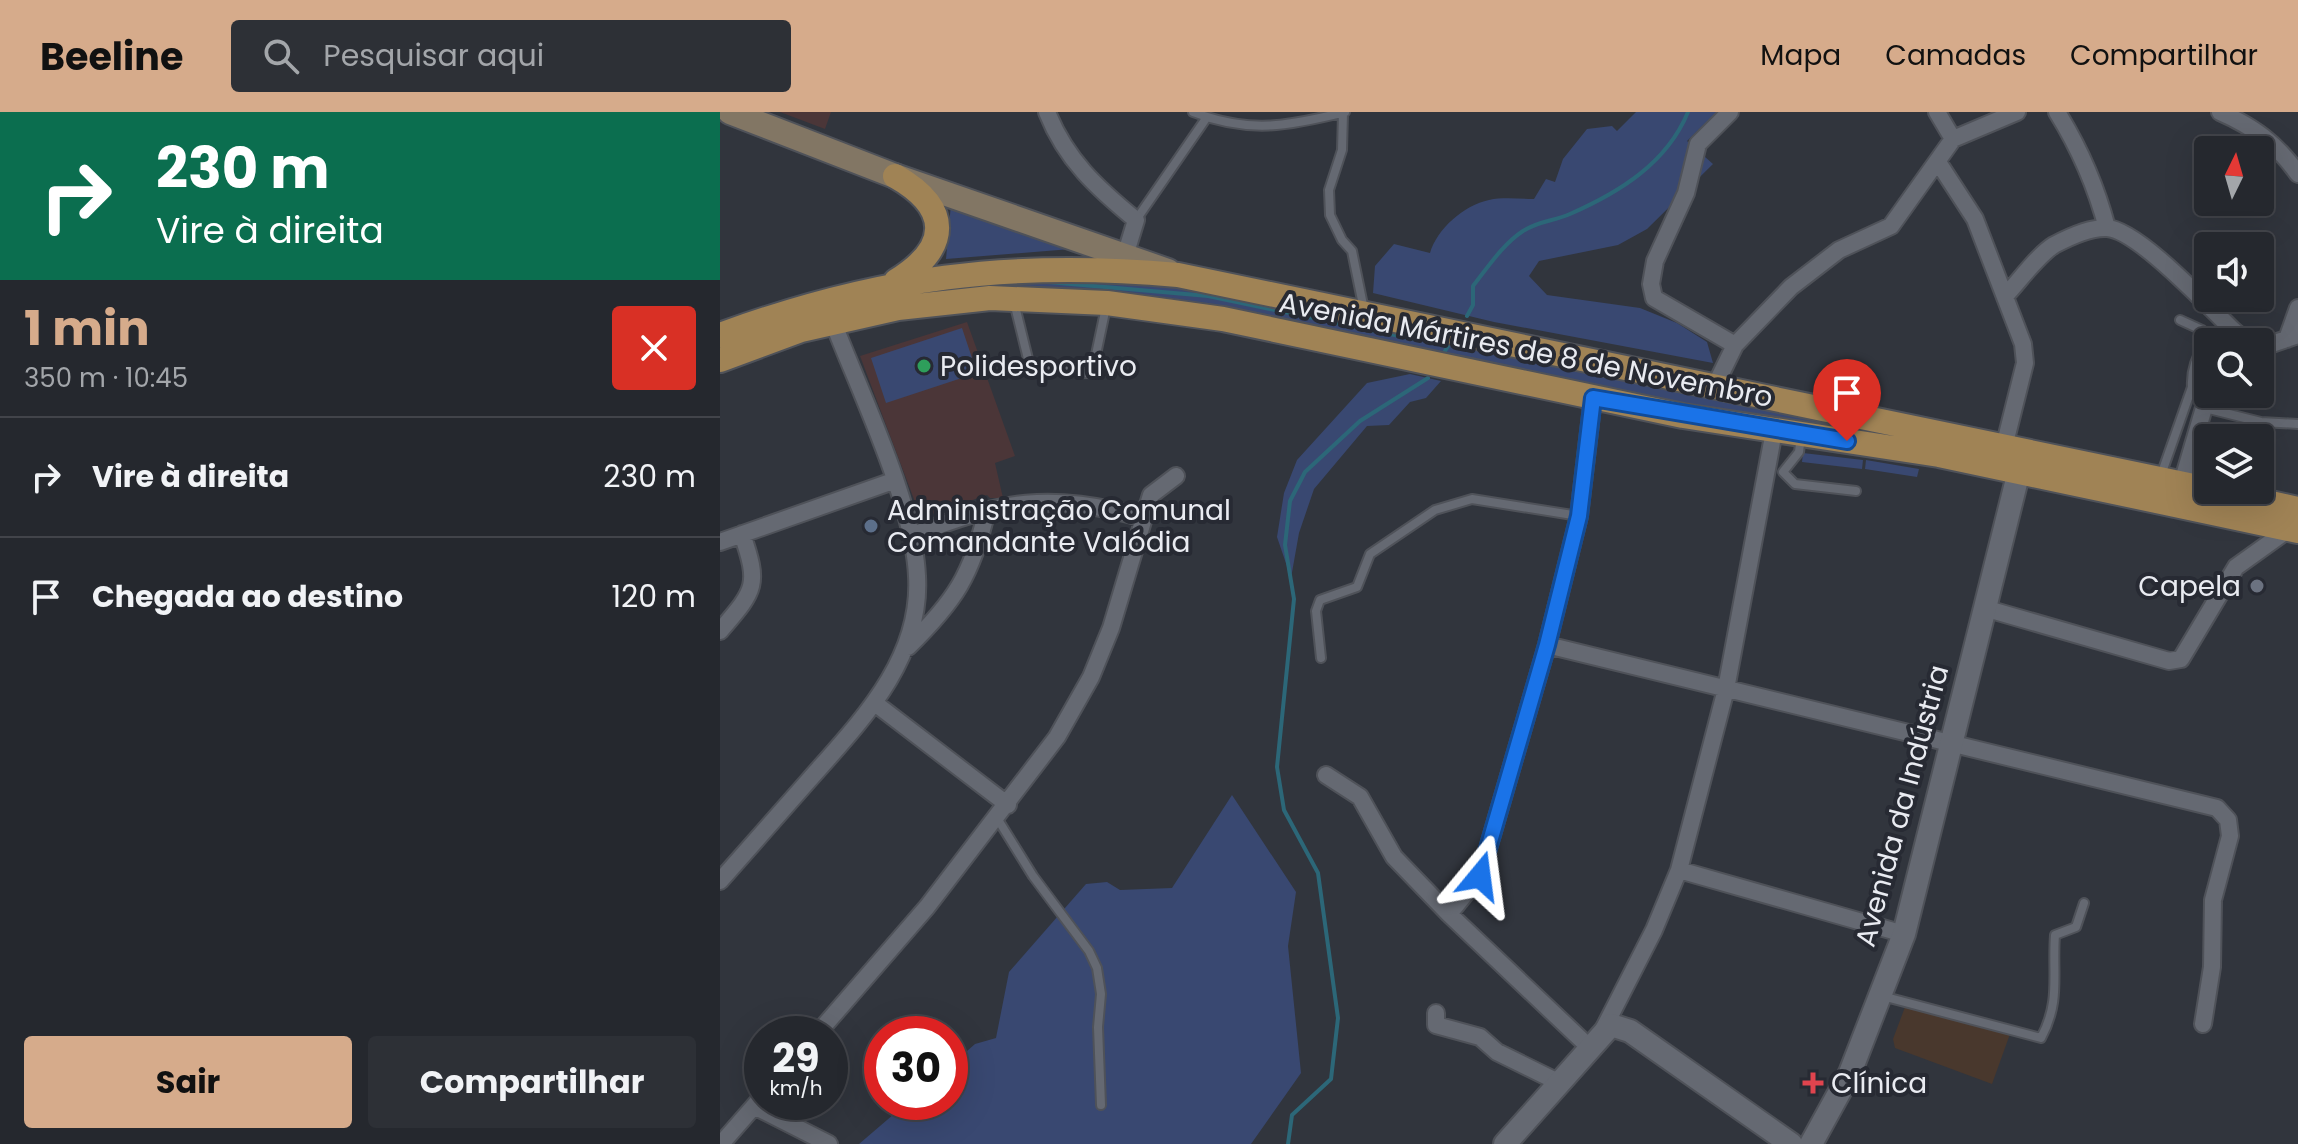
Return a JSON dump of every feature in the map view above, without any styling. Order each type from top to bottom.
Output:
[{"type":"main road","points":[[730,112],[895,176],[1178,275]]},
{"type":"main road","points":[[889,284],[919,267],[926,258],[938,221],[929,200],[895,176]]},
{"type":"main road","name":"Avenida Mártires de 8 de Novembro","points":[[831,310],[889,284],[1032,268],[1105,268],[1178,275],[1440,326],[2194,486]]},
{"type":"main road","name":"Avenida Mártires de 8 de Novembro","points":[[831,310],[1013,298],[1107,303],[1223,319],[1593,398],[1774,431],[1893,447],[2295,523]]},
{"type":"main road","points":[[720,335],[831,310]]},
{"type":"main road","points":[[720,360],[831,310]]},
{"type":"main road","name":"Avenida Mártires de 8 de Novembro","points":[[2246,504],[2295,523]]},
{"type":"street","points":[[1047,112],[1070,158],[1096,188],[1136,220],[1125,256]]},
{"type":"street","points":[[1730,112],[1698,144],[1686,193],[1655,261],[1651,284],[1654,298],[1735,345]]},
{"type":"street","points":[[1937,112],[1953,139]]},
{"type":"street","points":[[1716,384],[1735,345],[1791,287],[1839,250],[1891,226],[1953,139],[2017,112]]},
{"type":"street","points":[[2057,112],[2078,145],[2096,187],[2107,228]]},
{"type":"street","points":[[2220,112],[2251,126],[2281,150],[2298,174]]},
{"type":"street","points":[[1938,162],[1975,219],[2007,294],[2023,344],[2025,363],[2004,447]]},
{"type":"street","points":[[2007,294],[2052,247],[2085,231],[2107,228],[2123,232],[2151,253],[2222,328]]},
{"type":"street","points":[[2274,343],[2293,337],[2298,308]]},
{"type":"street","points":[[720,881],[876,704],[905,649],[914,615],[918,577],[911,536],[831,310]]},
{"type":"street","points":[[1449,914],[1480,876],[1547,645],[1579,516],[1593,398]]},
{"type":"street","points":[[2171,481],[2203,408]]},
{"type":"street","points":[[1505,1144],[1596,1038],[1654,930],[1679,870],[1726,689],[1775,471],[1774,431]]},
{"type":"street","name":"Avenida da Indústria","points":[[1811,1144],[1850,1073],[1904,934],[2019,471]]},
{"type":"street","points":[[833,1016],[927,907],[1057,737],[1091,677],[1111,628],[1151,495],[1176,476]]},
{"type":"street","points":[[720,542],[893,481]]},
{"type":"street","points":[[911,536],[987,510],[1076,502],[1144,518]]},
{"type":"street","points":[[905,649],[938,618],[962,585],[978,548],[987,510]]},
{"type":"street","points":[[1984,608],[2169,661],[2181,659],[2236,567],[2295,523]]},
{"type":"street","points":[[720,631],[753,589],[754,568],[742,534]]},
{"type":"street","points":[[1547,645],[2217,808],[2228,820],[2230,836],[2213,900],[2212,967],[2203,1024]]},
{"type":"street","points":[[876,704],[1002,811]]},
{"type":"street","points":[[1326,775],[1360,797],[1394,857],[1449,914],[1596,1038]]},
{"type":"street","points":[[1679,870],[1904,934]]},
{"type":"street","points":[[1436,1013],[1436,1025],[1480,1037],[1497,1052],[1558,1082]]},
{"type":"street","points":[[1596,1038],[1619,1025],[1791,1144]]},
{"type":"street","points":[[721,1144],[744,1117]]},
{"type":"street","points":[[789,1120],[829,1144]]},
{"type":"lane","points":[[1193,112],[1255,128],[1344,112],[1342,150],[1329,190],[1330,215],[1342,240],[1352,251],[1364,311]]},
{"type":"lane","points":[[1136,220],[1207,117]]},
{"type":"lane","points":[[1013,298],[1030,367],[1087,373],[1094,364],[1107,303]]},
{"type":"lane","points":[[2180,320],[2198,328]]},
{"type":"lane","points":[[2171,481],[2194,368]]},
{"type":"lane","points":[[2224,408],[2261,422],[2298,424]]},
{"type":"lane","points":[[1801,435],[1799,452],[1775,471],[1795,484],[1856,491]]},
{"type":"lane","points":[[1321,658],[1316,611],[1320,600],[1357,587],[1370,554],[1435,510],[1472,499],[1579,516]]},
{"type":"lane","points":[[1002,811],[1033,876],[1089,951],[1097,968],[1101,994],[1098,1027],[1101,1105]]},
{"type":"lane","points":[[1880,995],[2041,1038],[2051,1019],[2057,982],[2053,966],[2055,935],[2076,927],[2084,903]]},
{"type":"shaded area","points":[[780,112],[831,112],[825,129]]},
{"type":"shaded area","points":[[1636,112],[1717,112],[1687,141],[1713,164],[1647,229],[1618,245],[1539,261],[1529,276],[1547,295],[1640,308],[1677,323],[1707,342],[1713,363],[1494,322],[1373,293],[1375,266],[1394,244],[1430,253],[1445,227],[1470,207],[1494,199],[1534,199],[1546,179],[1555,182],[1563,159],[1587,129],[1612,126],[1617,131]]},
{"type":"shaded area","points":[[951,204],[1071,249],[946,259]]},
{"type":"shaded area","points":[[1044,278],[1180,286],[1961,447],[1714,415],[1183,300],[1065,289],[991,289],[873,299],[888,294]]},
{"type":"shaded area","points":[[967,322],[1015,456],[995,463],[1003,498],[987,495],[921,518],[860,356]]},
{"type":"shaded area","name":"Polidesportivo","points":[[962,328],[977,373],[886,403],[871,358]]},
{"type":"shaded area","points":[[1410,374],[1441,381],[1426,398],[1410,402],[1389,425],[1367,426],[1314,489],[1299,533],[1291,578],[1277,537],[1284,493],[1297,460],[1367,383]]},
{"type":"shaded area","points":[[1803,453],[1863,460],[1862,469],[1802,462]]},
{"type":"shaded area","points":[[1866,460],[1919,469],[1917,477],[1865,469]]},
{"type":"shaded area","points":[[1232,795],[1296,892],[1288,946],[1301,1073],[1251,1144],[859,1144],[887,1120],[968,1120],[968,1050],[975,1044],[996,1038],[1009,972],[1086,884],[1107,882],[1120,890],[1172,888]]},
{"type":"shaded area","points":[[1905,1007],[2010,1034],[1992,1084],[1895,1048],[1893,1039]]},
{"type":"waterway","points":[[1467,316],[1473,305],[1473,286],[1509,242],[1529,228],[1589,205],[1624,186],[1668,146],[1688,112]]},
{"type":"waterway","points":[[1048,282],[1208,296],[1414,339],[1430,339]]},
{"type":"waterway","points":[[1442,356],[1451,341]]},
{"type":"waterway","points":[[1288,1144],[1292,1115],[1331,1079],[1338,1018],[1318,873],[1284,810],[1277,767],[1294,599],[1285,545],[1290,501],[1305,472],[1360,421],[1428,378]]},
{"type":"place","name":"Polidesportivo","points":[[924,366]]},
{"type":"place","name":"Administração Comunal Comandante Valódia","points":[[871,526]]},
{"type":"place","name":"Capela","points":[[2257,586]]},
{"type":"place","name":"Clínica","points":[[1813,1083]]},
{"type":"route","points":[[1480,876],[1547,645],[1579,516],[1593,398],[1729,424],[1847,441]]}]
